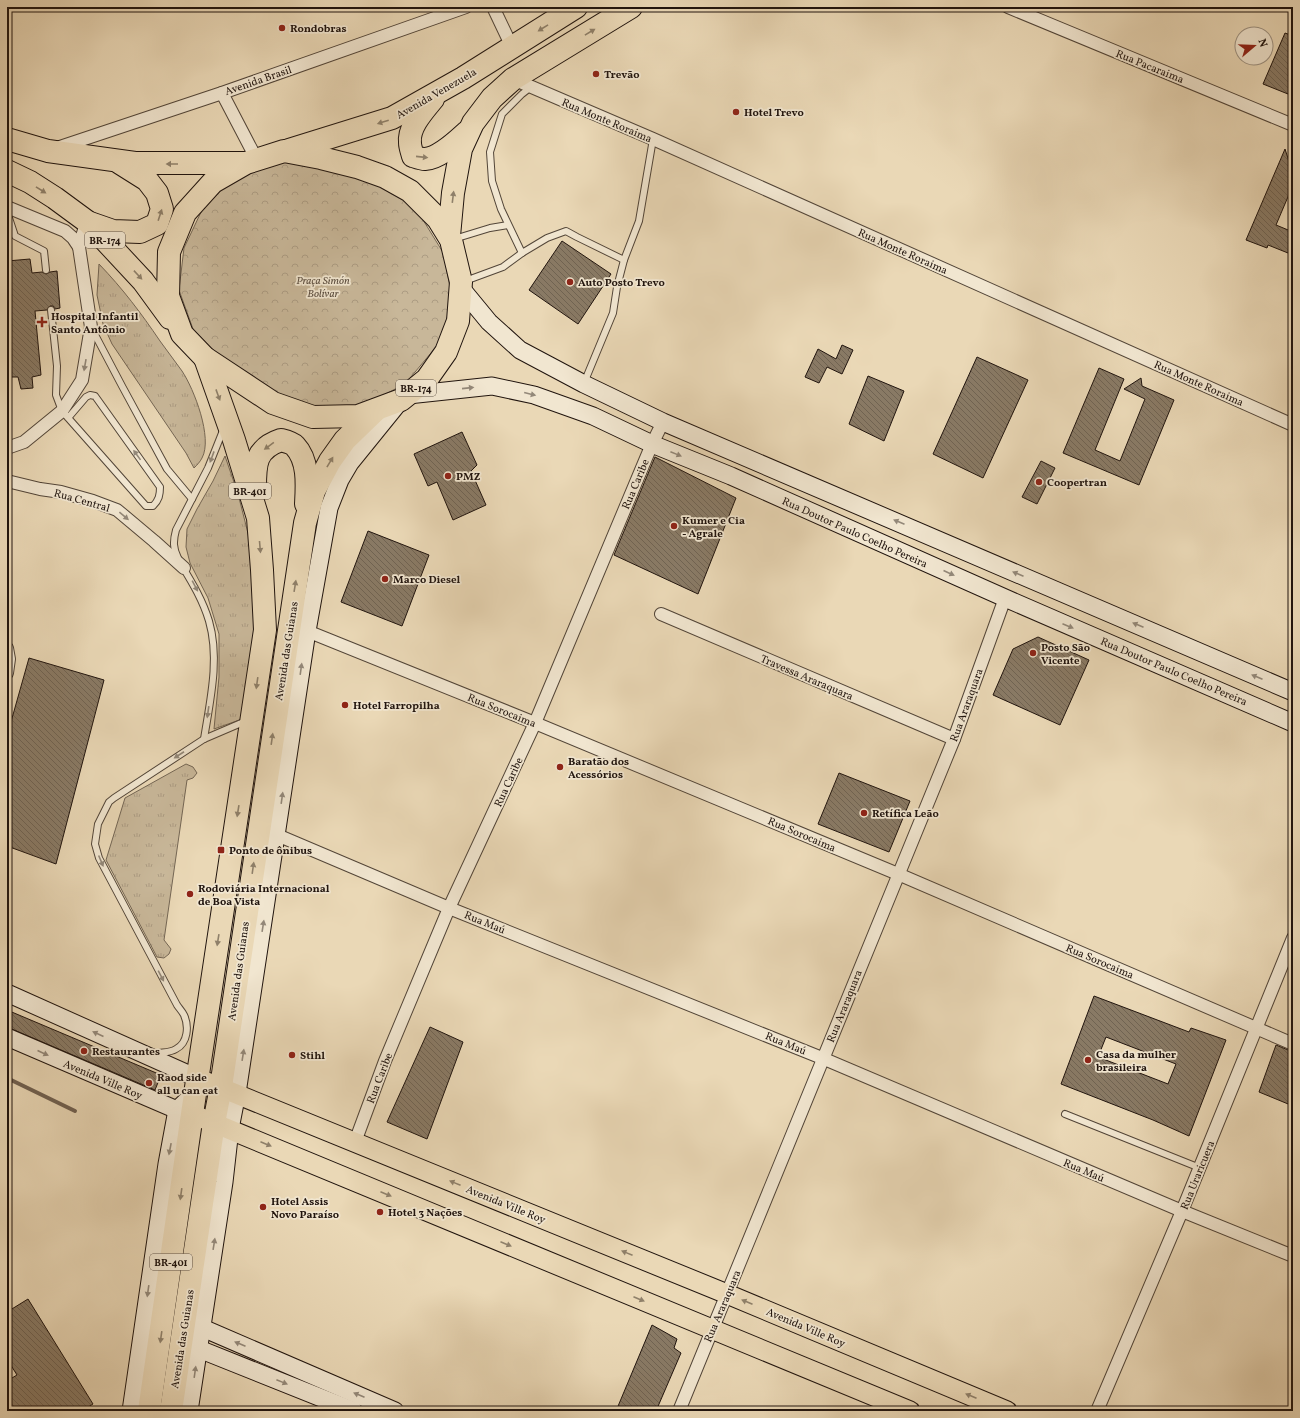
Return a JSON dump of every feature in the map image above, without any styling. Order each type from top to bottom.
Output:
[{"type":"highway","name":"Avenida Venezuela","points":[[284,151],[392,118],[437,93],[576,7]]},
{"type":"highway","name":"BR-174","points":[[7,171],[30,182],[89,223],[143,281],[182,334],[205,358],[273,403],[313,417],[379,417],[427,379],[446,352],[458,321],[461,285],[450,238],[453,193],[461,149],[473,123],[492,98],[522,83],[631,7]]},
{"type":"highway","points":[[437,93],[412,129],[410,142],[413,156],[425,159],[436,156],[452,146],[470,129]]},
{"type":"highway","name":"BR-174","points":[[7,139],[48,151],[135,163],[196,164],[251,161]]},
{"type":"highway","name":"BR-174","points":[[182,334],[168,296],[169,252],[185,213],[213,182],[251,161],[284,151],[357,167],[384,176],[410,191],[438,219],[450,238]]},
{"type":"highway","points":[[89,223],[113,231],[140,232],[157,224],[162,209],[157,193],[147,180],[116,161]]},
{"type":"highway","name":"Avenida das Guianas","points":[[149,1411],[190,1099],[252,719],[265,630],[258,518],[234,440],[205,358]]},
{"type":"highway","name":"Avenida das Guianas","points":[[171,1411],[190,1345],[194,1324],[222,1126],[229,1090],[305,523],[314,491],[330,461],[345,440],[379,417]]},
{"type":"highway","points":[[258,518],[255,469],[259,455],[270,444],[281,440],[294,445],[302,458],[306,470],[307,488],[305,523]]},
{"type":"main road","points":[[461,285],[489,322],[520,350],[584,384],[663,422],[1293,692]]},
{"type":"main road","name":"Rua Doutor Paulo Coelho Pereira","points":[[404,398],[492,386],[534,395],[593,416],[652,444],[731,476],[1005,598],[1293,723]]},
{"type":"main road","name":"Avenida das Guianas","points":[[229,1090],[277,835],[307,631],[329,508],[340,480],[379,417]]},
{"type":"main road","name":"Avenida Ville Roy","points":[[7,993],[146,1056],[190,1099],[222,1126],[910,1411]]},
{"type":"main road","name":"Avenida Ville Roy","points":[[7,1037],[190,1099],[229,1090],[727,1294],[1007,1411]]},
{"type":"main road","name":"Avenida das Guianas","points":[[130,1411],[167,1164],[190,1099]]},
{"type":"main road","points":[[194,1324],[395,1411]]},
{"type":"main road","points":[[190,1345],[354,1411]]},
{"type":"main road","name":"Avenida das Guianas","points":[[189,1411],[190,1345]]},
{"type":"street","name":"Avenida Brasil","points":[[48,151],[222,93],[466,7]]},
{"type":"street","points":[[493,7],[512,47]]},
{"type":"street","name":"Rua Pacaraima","points":[[1008,7],[1293,125]]},
{"type":"street","name":"Rua Monte Roraima","points":[[522,83],[653,139],[1293,425]]},
{"type":"street","points":[[222,93],[251,161]]},
{"type":"street","points":[[7,206],[65,231],[79,246]]},
{"type":"street","points":[[7,448],[24,442],[65,414],[82,380],[92,327],[79,246],[84,230],[89,223]]},
{"type":"street","name":"Rua Caribe","points":[[355,1142],[385,1061],[449,908],[536,723],[652,444],[663,422]]},
{"type":"street","name":"Rua Central","points":[[7,481],[40,489],[61,492],[93,501],[117,510],[184,568]]},
{"type":"street","name":"Rua Araraquara","points":[[679,1411],[711,1329],[727,1294],[822,1058],[954,739],[1005,598]]},
{"type":"street","name":"Travessa Araraquara","points":[[661,614],[954,739]]},
{"type":"street","name":"Rua Sorocaima","points":[[307,631],[536,723],[898,874],[1293,1044]]},
{"type":"street","points":[[7,648],[10,659],[7,673]]},
{"type":"street","name":"Rua Maú","points":[[277,835],[449,908],[822,1058],[1182,1211],[1293,1256]]},
{"type":"street","name":"Rua Uraricuera","points":[[1097,1411],[1200,1168],[1293,938]]},
{"type":"lane","points":[[522,83],[522,94],[502,114],[490,152],[492,181],[501,209],[522,253]]},
{"type":"lane","points":[[584,384],[613,313],[617,286],[624,260],[639,221],[653,139]]},
{"type":"lane","points":[[7,212],[15,236],[44,251],[46,270]]},
{"type":"lane","points":[[450,238],[508,225]]},
{"type":"lane","points":[[461,285],[503,267],[522,253],[547,238],[566,231],[624,260]]},
{"type":"lane","points":[[51,310],[57,366],[56,395],[65,414],[146,506],[153,506],[160,496],[160,487],[95,396],[90,395],[86,397],[65,414]]},
{"type":"lane","points":[[92,327],[167,469],[192,500]]},
{"type":"lane","points":[[204,739],[212,690],[214,656],[213,638],[203,603],[174,551],[173,540],[176,530],[208,468],[227,421]]},
{"type":"lane","points":[[146,1056],[170,1052],[182,1045],[185,1039],[186,1024],[184,1015],[177,1005],[99,858],[95,844],[98,824],[109,802],[114,798],[204,739],[252,719]]},
{"type":"lane","points":[[1065,1114],[1200,1168]]},
{"type":"green space","name":"Praça Simón Bolívar","points":[[269,161],[312,163],[389,186],[420,215],[444,254],[452,299],[441,341],[405,384],[362,406],[324,410],[286,400],[221,358],[193,329],[179,290],[184,248],[202,210],[231,180]]},
{"type":"green space","points":[[99,264],[139,311],[182,371],[192,389],[201,414],[205,438],[205,449],[202,458],[194,468],[186,453],[112,344],[103,324],[97,295]]},
{"type":"green space","points":[[225,456],[238,494],[250,541],[255,640],[245,718],[214,729],[219,677],[219,634],[208,598],[190,563],[186,547],[187,529]]},
{"type":"green space","points":[[186,764],[193,767],[197,773],[193,778],[187,780],[164,940],[171,949],[169,954],[164,958],[157,957],[106,860],[125,798]]},
{"type":"building","points":[[1285,33],[1293,36],[1293,96],[1263,84],[1271,66],[1274,66],[1274,58]]},
{"type":"building","points":[[1285,149],[1293,174],[1293,185],[1276,225],[1293,232],[1293,255],[1268,245],[1267,248],[1246,240]]},
{"type":"building","name":"Auto Posto Trevo","points":[[562,241],[611,274],[578,324],[529,290]]},
{"type":"building","points":[[30,259],[32,273],[42,272],[46,274],[57,271],[60,308],[55,309],[53,306],[50,306],[47,310],[35,311],[41,375],[32,377],[33,388],[21,389],[18,377],[11,377],[7,332],[7,261]]},
{"type":"building","points":[[842,345],[853,350],[842,374],[827,367],[819,383],[805,377],[818,349],[836,359]]},
{"type":"building","points":[[977,357],[1028,380],[983,478],[933,454]]},
{"type":"building","points":[[1099,368],[1124,379],[1095,450],[1120,461],[1145,399],[1124,389],[1141,378],[1142,386],[1174,400],[1139,485],[1063,453]]},
{"type":"building","points":[[868,376],[904,391],[884,441],[849,424]]},
{"type":"building","name":"PMZ","points":[[462,432],[477,465],[471,471],[486,505],[453,520],[437,482],[428,486],[414,454]]},
{"type":"building","name":"Kumer e Cia - Agrale","points":[[655,457],[736,498],[698,594],[614,555]]},
{"type":"building","name":"Coopertran","points":[[1041,461],[1055,468],[1037,504],[1022,497]]},
{"type":"building","name":"Marco Diesel","points":[[368,531],[429,555],[402,626],[341,602]]},
{"type":"building","points":[[1038,637],[1089,660],[1060,725],[993,695],[1013,649]]},
{"type":"building","points":[[29,658],[104,680],[56,864],[7,846],[7,736]]},
{"type":"building","name":"Retífica Leão","points":[[839,773],[910,801],[889,852],[818,824]]},
{"type":"building","name":"Casa da mulher brasileira","points":[[1094,996],[1189,1032],[1191,1028],[1226,1040],[1189,1136],[1153,1120],[1061,1084]],"holes":[[[1106,1037],[1176,1064],[1168,1084],[1098,1057]]]},
{"type":"building","name":"Restaurantes","points":[[7,1010],[161,1075],[155,1090],[7,1027]]},
{"type":"building","points":[[430,1027],[463,1042],[427,1139],[387,1122]]},
{"type":"building","points":[[1276,1045],[1293,1052],[1293,1106],[1259,1092]]},
{"type":"building","points":[[28,1299],[93,1404],[82,1411],[7,1411],[7,1381],[17,1375],[7,1359],[7,1312]]},
{"type":"building","points":[[652,1325],[677,1339],[674,1348],[681,1353],[656,1411],[616,1411]]},
{"type":"waterway","points":[[7,1078],[75,1111]]},
{"type":"place","name":"Rondobras","points":[[282,28]]},
{"type":"place","name":"Trevão","points":[[596,74]]},
{"type":"place","name":"Hotel Trevo","points":[[736,112]]},
{"type":"place","name":"Auto Posto Trevo","points":[[570,282]]},
{"type":"place","name":"Hospital Infantil Santo Antônio","points":[[42,322]]},
{"type":"place","name":"PMZ","points":[[448,476]]},
{"type":"place","name":"Coopertran","points":[[1039,482]]},
{"type":"place","name":"Kumer e Cia - Agrale","points":[[674,526]]},
{"type":"place","name":"Marco Diesel","points":[[385,579]]},
{"type":"place","name":"Posto São Vicente","points":[[1033,653]]},
{"type":"place","name":"Hotel Farropilha","points":[[345,705]]},
{"type":"place","name":"Baratão dos Acessórios","points":[[560,767]]},
{"type":"place","name":"Retífica Leão","points":[[864,813]]},
{"type":"place","name":"Ponto de ônibus","points":[[221,850]]},
{"type":"place","name":"Rodoviária Internacional de Boa Vista","points":[[190,894]]},
{"type":"place","name":"Restaurantes","points":[[84,1051]]},
{"type":"place","name":"Stihl","points":[[292,1055]]},
{"type":"place","name":"Casa da mulher brasileira","points":[[1088,1060]]},
{"type":"place","name":"Raod side all u can eat","points":[[149,1083]]},
{"type":"place","name":"Hotel Assis Novo Paraíso","points":[[263,1207]]},
{"type":"place","name":"Hotel 3 Nações","points":[[380,1212]]}]
